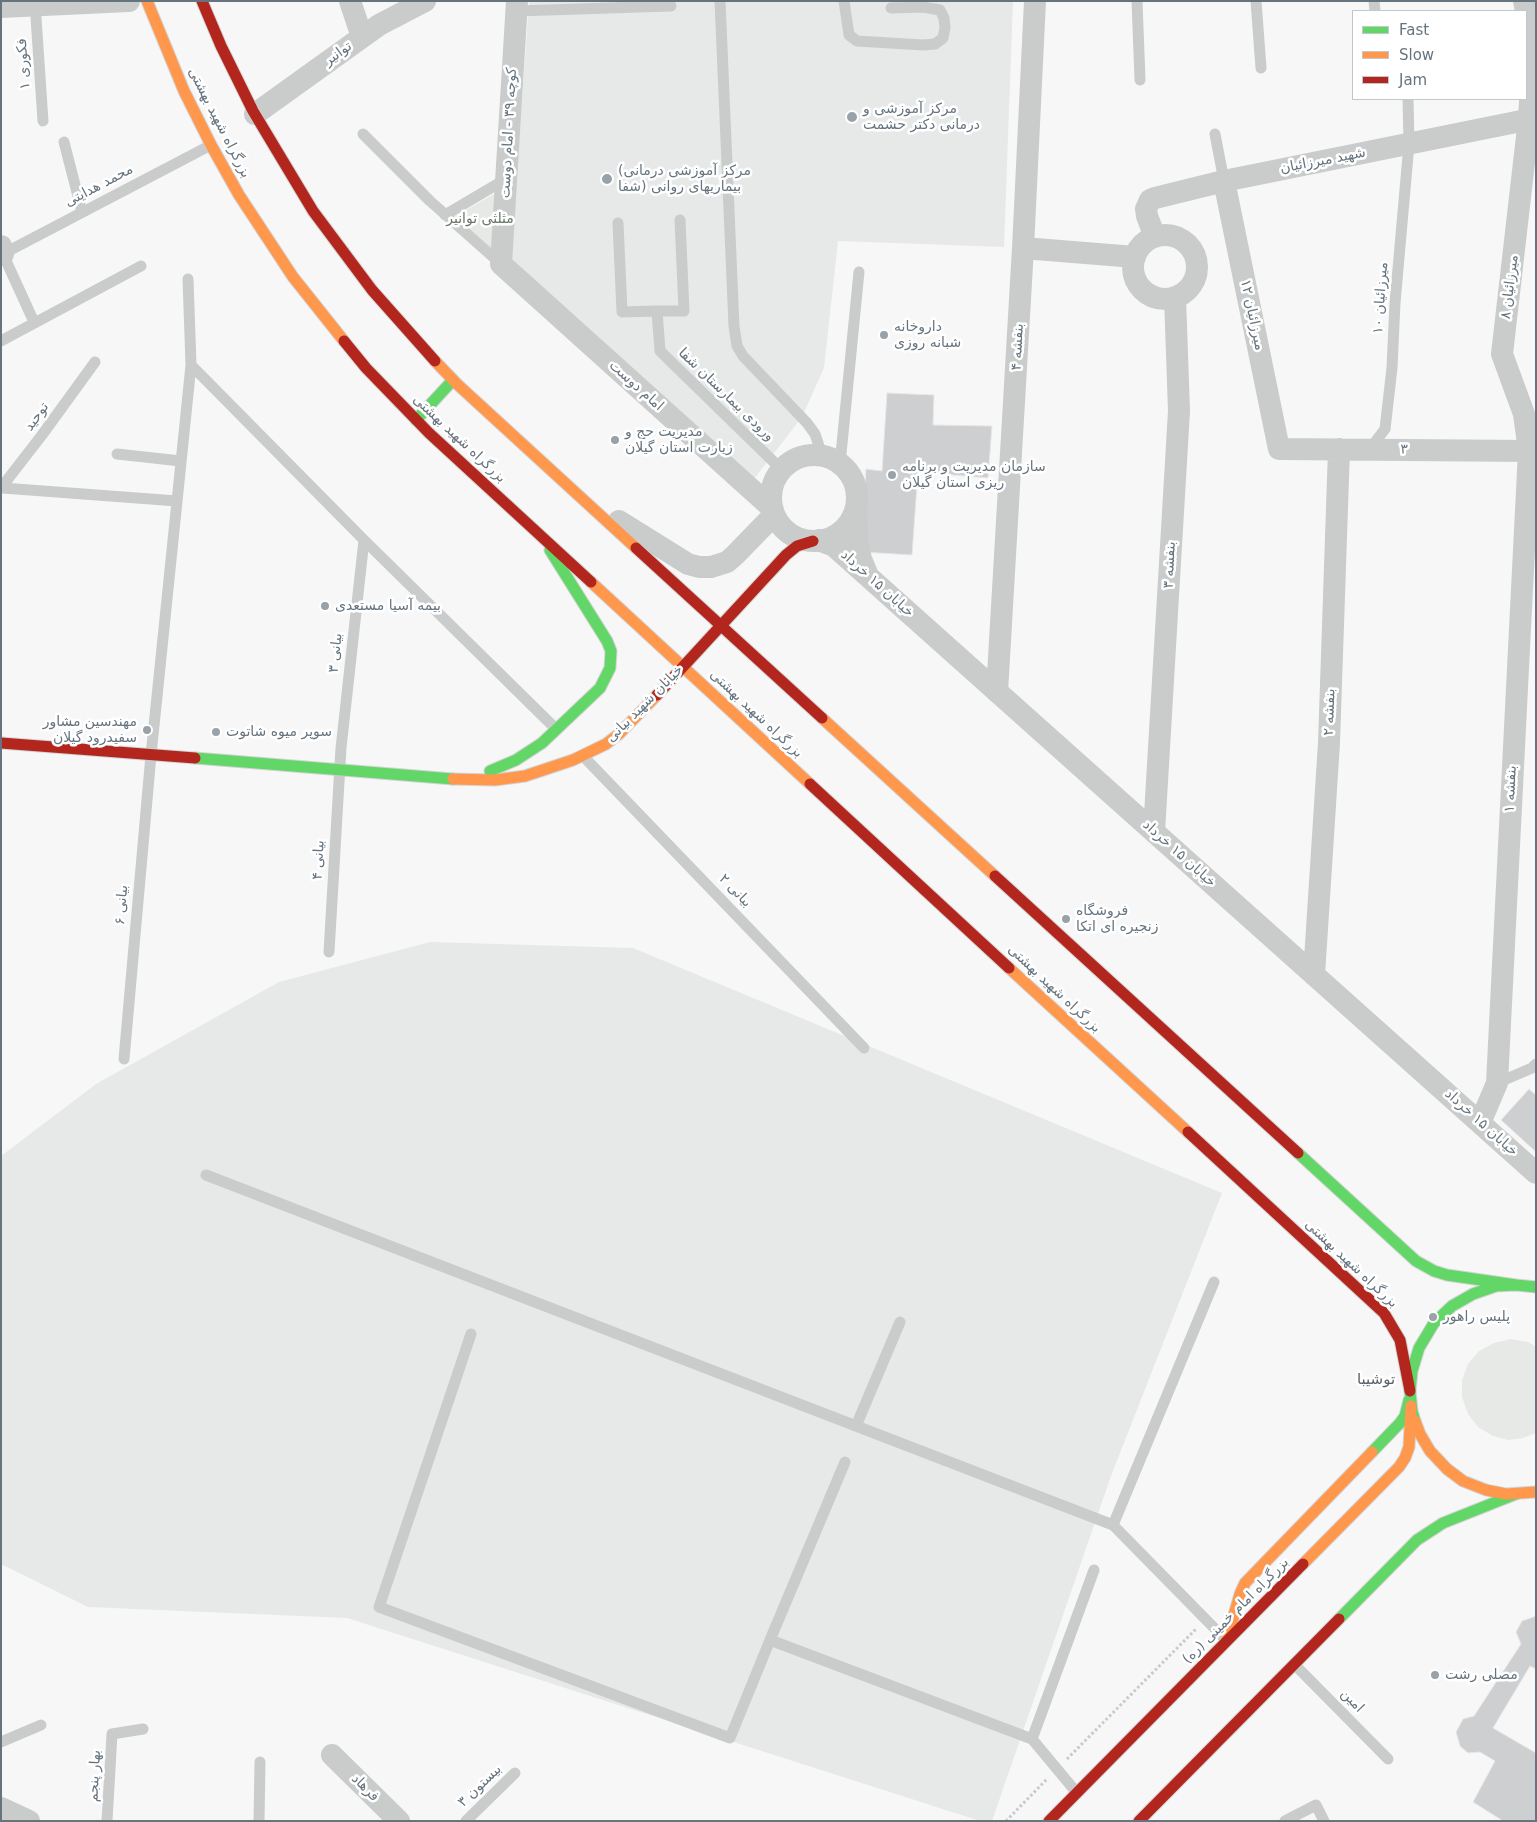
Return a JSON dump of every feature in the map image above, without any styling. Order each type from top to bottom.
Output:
[{"type":"main road","name":"بزرگراه شهید بهشتی","points":[[147,1],[180,83],[211,144],[253,218],[304,292],[354,355],[416,420],[1384,1313],[1400,1340],[1404,1354],[1410,1398]]},
{"type":"main road","points":[[202,1],[221,46],[255,114],[294,181],[339,248],[395,318],[453,380],[1416,1261],[1434,1271],[1447,1275],[1536,1288]]},
{"type":"main road","points":[[416,420],[453,380]]},
{"type":"main road","points":[[467,780],[516,760],[542,743],[603,684],[610,668],[611,651],[605,636],[543,538]]},
{"type":"main road","name":"خیابان شهید بیانی","points":[[1,743],[467,780],[495,780],[525,776],[583,756],[606,744],[618,734],[793,549],[816,540]]},
{"type":"main road","points":[[1227,1641],[1240,1594],[1245,1583],[1400,1423],[1410,1398],[1412,1371],[1417,1352],[1425,1335],[1440,1316],[1460,1300],[1477,1292],[1496,1286],[1516,1285]]},
{"type":"main road","points":[[1410,1398],[1416,1425],[1425,1443],[1433,1455],[1447,1469],[1463,1481],[1477,1487],[1496,1492],[1536,1493]]},
{"type":"main road","name":"بزرگراه امام خمینی (ره)","points":[[1049,1821],[1402,1463],[1407,1454],[1410,1437],[1410,1398]]},
{"type":"main road","points":[[1139,1821],[1423,1535],[1443,1523],[1518,1494]]},
{"type":"street","points":[[1,7],[35,3],[129,1]]},
{"type":"street","points":[[350,1],[362,38]]},
{"type":"street","name":"توانیر","points":[[255,114],[378,25],[425,1]]},
{"type":"street","name":"بنفشه ۴","points":[[997,692],[1024,248],[1036,1]]},
{"type":"street","name":"کوچه ۳۹ - امام دوست","points":[[501,264],[517,6]]},
{"type":"street","name":"میرزائیان ۸","points":[[1527,15],[1534,48],[1532,119],[1502,354],[1530,414],[1529,451]]},
{"type":"street","name":"شهید میرزائیان","points":[[1155,237],[1146,209],[1150,200],[1224,181],[1532,119]]},
{"type":"street","name":"میرزائیان ۱۲","points":[[1224,181],[1279,449]]},
{"type":"street","points":[[1165,235],[1179,238],[1187,244],[1195,257],[1197,267],[1193,282],[1184,293],[1175,297],[1165,299],[1155,297],[1143,290],[1133,272],[1135,257],[1142,245],[1155,237],[1165,235]]},
{"type":"street","points":[[1024,248],[1135,257]]},
{"type":"street","name":"امام دوست","points":[[501,264],[772,509]]},
{"type":"street","name":"بنفشه ۳","points":[[1154,832],[1178,411],[1175,297]]},
{"type":"street","name":"۳","points":[[1279,449],[1529,451]]},
{"type":"street","name":"بنفشه ۲","points":[[1314,975],[1329,743],[1339,449]]},
{"type":"street","name":"بنفشه ۱","points":[[1480,1123],[1497,1083],[1529,451]]},
{"type":"street","points":[[856,500],[852,516],[843,529],[835,535],[816,540],[796,537],[779,523],[772,509],[772,485],[781,469],[789,462],[809,455],[830,460],[852,480],[856,490],[857,541],[861,558],[870,579]]},
{"type":"street","points":[[580,497],[683,561],[694,566],[705,567],[716,566],[731,559],[768,521],[772,509]]},
{"type":"street","name":"خیابان ۱۵ خرداد","points":[[816,540],[834,546],[1536,1172]]},
{"type":"street","name":"فرهاد","points":[[332,1755],[399,1821]]},
{"type":"street","points":[[1,1808],[29,1821]]},
{"type":"lane","points":[[720,1],[734,316],[737,346],[743,356],[807,423],[815,434],[820,449],[830,460]]},
{"type":"lane","points":[[844,1],[849,35],[857,41],[923,45],[936,44],[943,38],[944,18],[940,10],[932,8],[891,8]]},
{"type":"lane","points":[[1137,1],[1140,80]]},
{"type":"lane","points":[[1256,1],[1261,68]]},
{"type":"lane","name":"فکوری ۱","points":[[35,3],[43,121]]},
{"type":"lane","points":[[517,6],[611,4],[671,6]]},
{"type":"lane","name":"میرزائیان ۱۰","points":[[1369,450],[1385,429],[1392,368],[1395,303],[1410,144],[1408,100]]},
{"type":"lane","points":[[363,134],[445,215],[501,264]]},
{"type":"lane","points":[[1216,134],[1224,181]]},
{"type":"lane","points":[[64,142],[82,212]]},
{"type":"lane","name":"محمد هدایتی","points":[[2,251],[82,212],[211,144]]},
{"type":"lane","points":[[445,215],[506,179]]},
{"type":"lane","points":[[618,223],[622,312],[684,312],[680,220]]},
{"type":"lane","points":[[2,251],[34,322]]},
{"type":"lane","points":[[1,341],[141,266]]},
{"type":"lane","points":[[830,460],[859,272]]},
{"type":"lane","name":"بیانی ۶","points":[[124,1058],[151,755],[191,365],[188,279]]},
{"type":"lane","name":"ورودی بیمارستان شفا","points":[[657,311],[660,351],[781,469]]},
{"type":"lane","name":"توحید","points":[[2,488],[95,362]]},
{"type":"lane","points":[[191,365],[364,540],[557,730]]},
{"type":"lane","points":[[117,454],[181,461]]},
{"type":"lane","points":[[2,488],[177,501]]},
{"type":"lane","name":"بیانی ۳","points":[[340,770],[364,540]]},
{"type":"lane","name":"بیانی ۲","points":[[583,756],[864,1048]]},
{"type":"lane","name":"بیانی ۴","points":[[328,952],[340,770]]},
{"type":"lane","points":[[1497,1083],[1532,1068],[1536,1064]]},
{"type":"lane","points":[[206,1176],[1113,1525],[1227,1641]]},
{"type":"lane","points":[[1113,1525],[1214,1282]]},
{"type":"lane","points":[[856,1426],[900,1322]]},
{"type":"lane","points":[[471,1334],[379,1607],[730,1738],[845,1462]]},
{"type":"lane","points":[[1032,1739],[1094,1570]]},
{"type":"lane","points":[[770,1640],[1032,1739],[1076,1793]]},
{"type":"lane","name":"امین","points":[[1294,1664],[1388,1759]]},
{"type":"lane","points":[[1,1742],[41,1725]]},
{"type":"lane","name":"بهار پنجم","points":[[107,1821],[112,1734],[143,1728]]},
{"type":"lane","points":[[259,1821],[260,1762]]},
{"type":"lane","name":"بیستون ۳","points":[[466,1821],[515,1773]]},
{"type":"lane","points":[[1285,1821],[1316,1805],[1324,1821]]},
{"type":"shaded area","points":[[529,1],[1013,1],[1004,247],[838,241],[824,368],[802,417],[751,483],[511,258]]},
{"type":"shaded area","points":[[430,942],[633,948],[1222,1193],[1111,1476],[992,1821],[980,1821],[347,1618],[88,1607],[1,1564],[1,1156],[96,1084],[279,982]]},
{"type":"green space","name":"مثلثی توانیر","points":[[496,193],[495,252],[455,216]]},
{"type":"green space","points":[[1511,1339],[1528,1342],[1536,1347],[1536,1433],[1523,1438],[1508,1440],[1493,1436],[1478,1427],[1468,1414],[1462,1397],[1462,1380],[1468,1364],[1479,1351],[1494,1343]]},
{"type":"building","name":"سازمان مدیریت و برنامه ریزی استان گیلان","points":[[887,393],[934,395],[933,425],[992,426],[988,478],[918,472],[912,555],[862,552],[866,469],[882,471]]},
{"type":"building","points":[[1529,1089],[1536,1095],[1536,1152],[1501,1120]]},
{"type":"building","points":[[1536,1616],[1536,1669],[1530,1666],[1493,1728],[1536,1753],[1536,1821],[1503,1821],[1473,1802],[1495,1761],[1480,1752],[1468,1753],[1460,1746],[1456,1732],[1463,1719],[1474,1716],[1521,1644],[1516,1632],[1522,1621]]},
{"type":"traffic: fast","points":[[416,420],[453,380]]},
{"type":"traffic: fast","points":[[490,771],[516,760],[542,743],[600,688],[610,668],[611,651],[607,641],[550,550]]},
{"type":"traffic: fast","points":[[195,758],[453,779]]},
{"type":"traffic: fast","points":[[1298,1153],[1416,1261],[1434,1271],[1447,1275],[1516,1285]]},
{"type":"traffic: fast","points":[[1415,1421],[1410,1391],[1412,1371],[1419,1348],[1434,1323],[1452,1306],[1473,1294],[1496,1286],[1536,1287]]},
{"type":"traffic: fast","points":[[1372,1452],[1405,1416],[1409,1400]]},
{"type":"traffic: fast","points":[[1339,1619],[1417,1540],[1443,1523],[1516,1494]]},
{"type":"traffic: slow","points":[[147,1],[184,91],[239,195],[293,277],[344,341]]},
{"type":"traffic: slow","points":[[435,361],[457,384],[636,548]]},
{"type":"traffic: slow","points":[[591,582],[810,784]]},
{"type":"traffic: slow","points":[[453,779],[495,780],[525,776],[573,760],[606,744],[619,734],[657,695]]},
{"type":"traffic: slow","points":[[822,718],[995,876]]},
{"type":"traffic: slow","points":[[1009,968],[1188,1132]]},
{"type":"traffic: slow","points":[[1303,1564],[1399,1467],[1409,1447],[1411,1406]]},
{"type":"traffic: slow","points":[[1415,1421],[1430,1451],[1447,1469],[1463,1481],[1486,1490],[1506,1494],[1536,1492]]},
{"type":"traffic: slow","points":[[1227,1639],[1245,1583],[1372,1452]]},
{"type":"traffic: jam","points":[[202,1],[221,46],[253,111],[313,211],[372,290],[435,361]]},
{"type":"traffic: jam","points":[[344,341],[366,368],[429,433],[591,582]]},
{"type":"traffic: jam","points":[[657,695],[786,555],[797,546],[813,541]]},
{"type":"traffic: jam","points":[[636,548],[822,718]]},
{"type":"traffic: jam","points":[[1,743],[195,758]]},
{"type":"traffic: jam","points":[[810,784],[1009,968]]},
{"type":"traffic: jam","points":[[995,876],[1298,1153]]},
{"type":"traffic: jam","points":[[1188,1132],[1384,1313],[1400,1340],[1410,1391]]},
{"type":"traffic: jam","points":[[1049,1821],[1303,1564]]},
{"type":"traffic: jam","points":[[1139,1821],[1339,1619]]},
{"type":"place","name":"مرکز آموزشی و ‌درمانی دکتر حشمت","points":[[852,117]]},
{"type":"place","name":"(مرکز آموزشی درمانی بیماریهای روانی (شفا","points":[[607,179]]},
{"type":"place","name":"داروخانه شبانه روزی","points":[[884,335]]},
{"type":"place","name":"مدیریت حج و زیارت استان گیلان","points":[[615,440]]},
{"type":"place","name":"سازمان مدیریت و برنامه ریزی استان گیلان","points":[[892,475]]},
{"type":"place","name":"بیمه آسیا مستعدی","points":[[325,606]]},
{"type":"place","name":"مهندسین مشاور سفیدرود گیلان","points":[[147,730]]},
{"type":"place","name":"سوپر میوه شاتوت","points":[[216,732]]},
{"type":"place","name":"فروشگاه زنجیره ای اتکا","points":[[1066,919]]},
{"type":"place","name":"پلیس راهور","points":[[1433,1317]]},
{"type":"place","name":"مصلی رشت","points":[[1435,1675]]},
{"type":"district","name":"توشیبا","points":[[1376,1380]]}]
